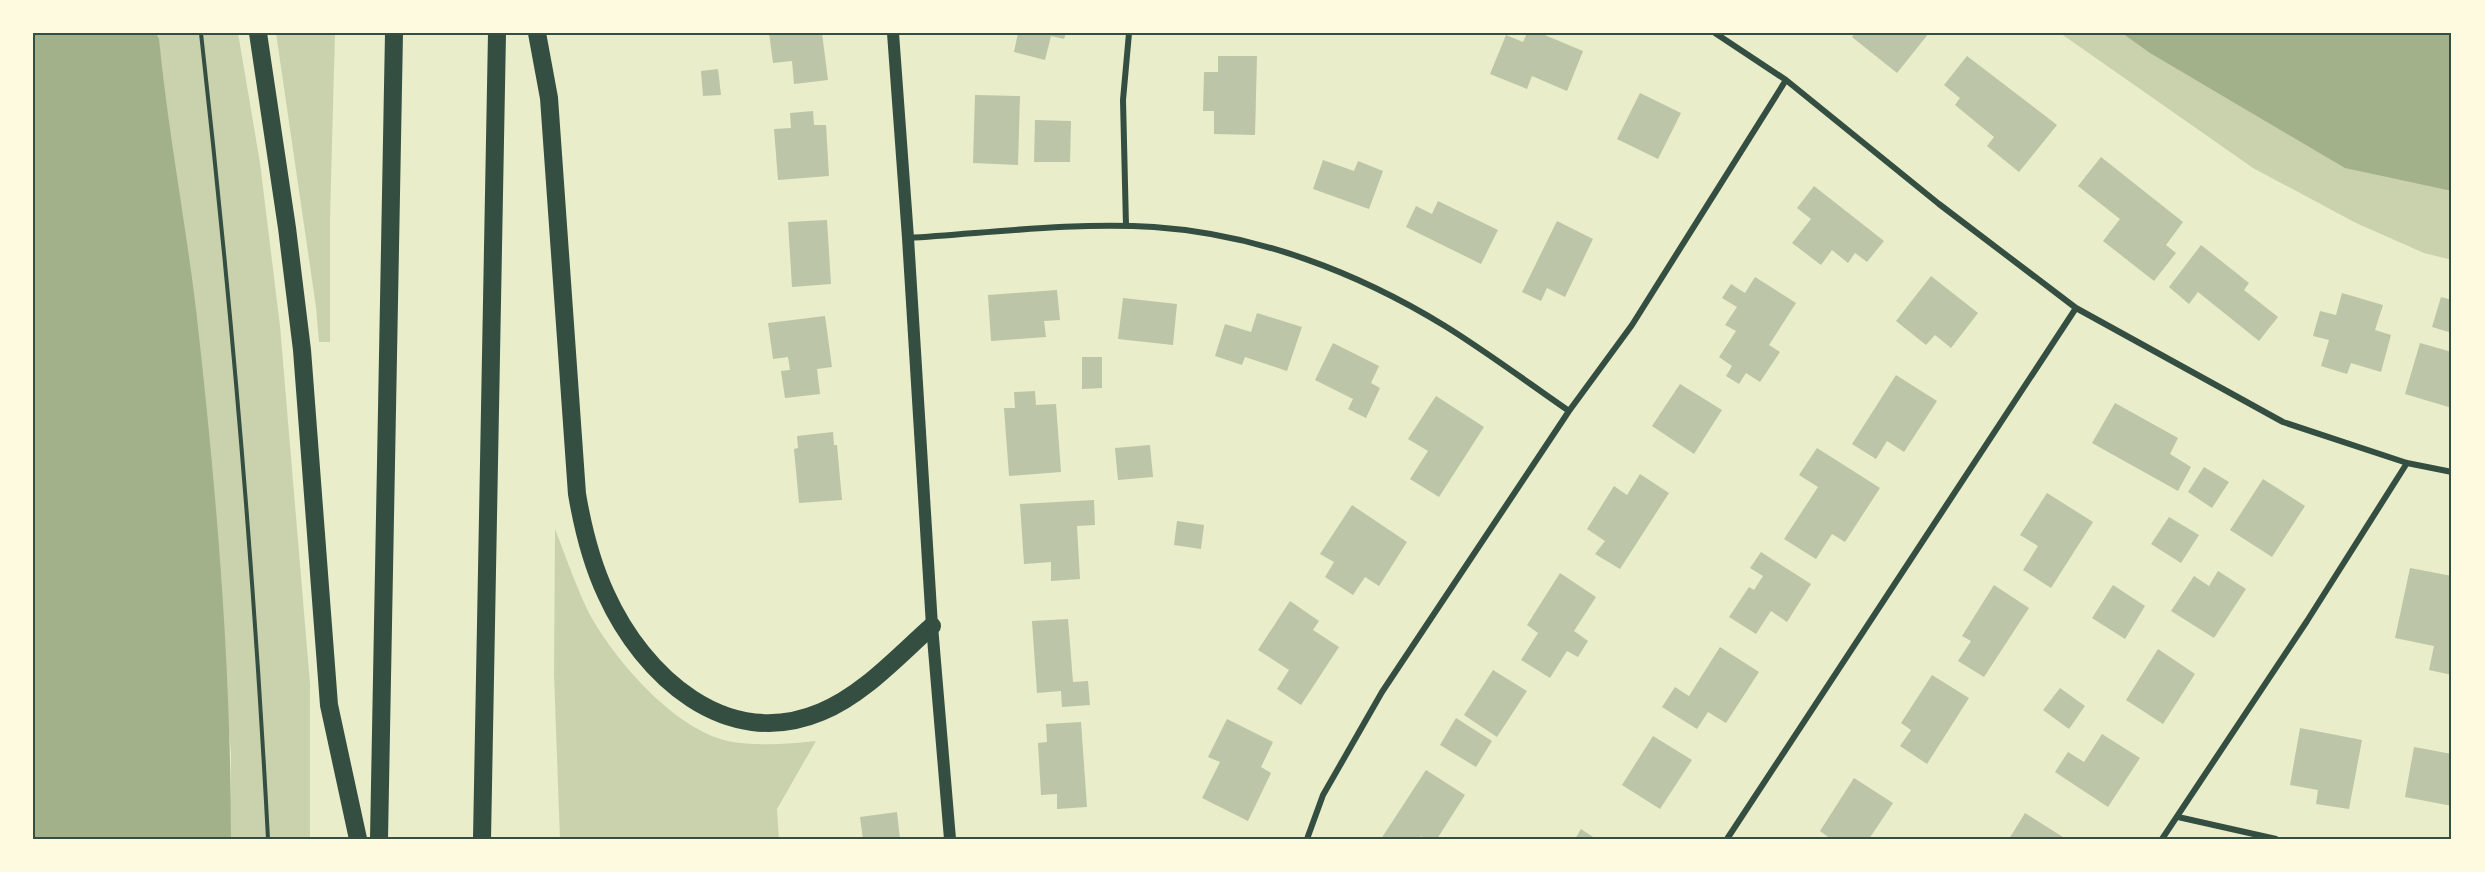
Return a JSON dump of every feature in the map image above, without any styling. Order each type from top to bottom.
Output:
[{"type":"highway","points":[[258,33],[303,350],[330,705],[358,839]]},
{"type":"highway","points":[[379,839],[394,33]]},
{"type":"highway","points":[[482,839],[497,33]]},
{"type":"highway","points":[[537,33],[549,98],[577,494],[586,537],[598,577],[626,630],[660,673],[683,694],[700,705],[731,718],[773,723],[810,716],[847,699],[932,626]]},
{"type":"main road","points":[[893,33],[897,62],[932,626],[950,839]]},
{"type":"main road","points":[[897,62],[899,33]]},
{"type":"street","points":[[1126,226],[1123,100],[1130,33]]},
{"type":"street","points":[[1715,33],[1786,80],[1939,204],[2076,308],[2283,422],[2407,463],[2452,472]]},
{"type":"street","points":[[1307,839],[1323,795],[1382,692],[1569,411],[1632,325],[1786,80]]},
{"type":"street","points":[[908,237],[1069,227],[1126,226],[1211,234],[1262,246],[1328,267],[1385,292],[1445,326],[1569,411]]},
{"type":"street","points":[[1727,839],[2076,308]]},
{"type":"street","points":[[2162,839],[2307,621],[2407,463]]},
{"type":"street","points":[[2178,817],[2276,839]]},
{"type":"path","points":[[201,33],[234,364],[256,635],[268,839]]},
{"type":"shaded area","points":[[33,33],[156,33],[159,39],[196,309],[210,441],[225,640],[231,839],[33,839]]},
{"type":"shaded area","points":[[156,33],[238,33],[260,163],[280,326],[310,684],[310,839],[231,839],[231,754],[195,307]]},
{"type":"shaded area","points":[[276,33],[335,33],[330,218],[330,342],[319,342],[316,307]]},
{"type":"shaded area","points":[[2060,33],[2452,33],[2452,260],[2424,253],[2356,223],[2253,168]]},
{"type":"shaded area","points":[[2122,33],[2452,33],[2452,191],[2345,168],[2150,53]]},
{"type":"shaded area","points":[[555,529],[578,589],[594,622],[636,678],[673,712],[692,726],[733,742],[775,744],[816,741],[777,809],[779,839],[560,839],[554,674]]},
{"type":"building","points":[[769,33],[822,33],[828,80],[794,84],[792,61],[773,63]]},
{"type":"building","points":[[1018,33],[1066,33],[1064,39],[1051,36],[1045,60],[1014,52]]},
{"type":"building","points":[[1527,33],[1540,33],[1583,51],[1567,91],[1532,76],[1527,89],[1490,74],[1506,35],[1523,42]]},
{"type":"building","points":[[1855,33],[1929,33],[1897,73],[1852,37]]},
{"type":"building","points":[[1218,56],[1257,56],[1255,135],[1214,134],[1214,111],[1203,111],[1204,72],[1218,72]]},
{"type":"building","points":[[1967,56],[2057,125],[2019,172],[1987,146],[1994,137],[1955,105],[1960,98],[1944,85]]},
{"type":"building","points":[[718,69],[721,95],[703,96],[701,71]]},
{"type":"building","points":[[1640,93],[1681,113],[1658,159],[1617,139]]},
{"type":"building","points":[[975,95],[1020,96],[1018,165],[973,163]]},
{"type":"building","points":[[813,111],[814,125],[826,125],[829,176],[778,180],[774,129],[791,128],[790,113]]},
{"type":"building","points":[[1035,120],[1071,121],[1070,162],[1034,162]]},
{"type":"building","points":[[2101,157],[2183,222],[2166,245],[2176,253],[2154,281],[2103,241],[2120,219],[2078,186]]},
{"type":"building","points":[[1323,160],[1354,171],[1358,161],[1383,171],[1369,209],[1313,189]]},
{"type":"building","points":[[1814,186],[1884,241],[1867,262],[1855,253],[1848,263],[1832,250],[1821,265],[1792,243],[1811,219],[1797,208]]},
{"type":"building","points":[[1438,201],[1498,230],[1481,264],[1406,227],[1416,206],[1432,214]]},
{"type":"building","points":[[827,220],[831,284],[792,287],[788,222]]},
{"type":"building","points":[[1557,221],[1593,239],[1565,297],[1547,288],[1541,301],[1522,292]]},
{"type":"building","points":[[2201,245],[2249,283],[2244,290],[2278,317],[2259,341],[2198,292],[2189,304],[2169,287]]},
{"type":"building","points":[[1931,276],[1978,313],[1951,348],[1935,335],[1926,345],[1896,321]]},
{"type":"building","points":[[1755,277],[1796,303],[1769,345],[1780,352],[1760,382],[1746,373],[1739,384],[1726,376],[1732,366],[1719,357],[1736,331],[1725,325],[1737,307],[1722,298],[1731,284],[1745,293]]},
{"type":"building","points":[[1057,290],[1060,320],[1044,321],[1046,337],[991,341],[988,295]]},
{"type":"building","points":[[2342,293],[2383,305],[2375,330],[2391,335],[2381,372],[2351,363],[2347,374],[2321,366],[2329,340],[2313,336],[2320,311],[2336,315]]},
{"type":"building","points":[[2441,297],[2452,300],[2452,333],[2432,327]]},
{"type":"building","points":[[1123,298],[1177,304],[1173,345],[1118,339]]},
{"type":"building","points":[[1257,313],[1302,327],[1287,371],[1245,357],[1242,365],[1215,356],[1225,324],[1251,332]]},
{"type":"building","points":[[825,316],[832,367],[817,369],[820,394],[785,398],[781,371],[790,370],[788,357],[773,359],[768,323]]},
{"type":"building","points":[[1333,343],[1379,366],[1371,383],[1380,388],[1366,418],[1348,409],[1353,399],[1315,380]]},
{"type":"building","points":[[2420,343],[2452,352],[2452,408],[2405,394]]},
{"type":"building","points":[[1082,357],[1102,357],[1102,388],[1082,389]]},
{"type":"building","points":[[1896,375],[1937,401],[1904,452],[1887,441],[1876,459],[1852,444]]},
{"type":"building","points":[[1680,384],[1722,410],[1694,454],[1652,426]]},
{"type":"building","points":[[1035,391],[1036,405],[1056,404],[1061,472],[1009,476],[1004,408],[1015,408],[1014,392]]},
{"type":"building","points":[[1436,396],[1484,427],[1439,497],[1410,479],[1428,451],[1408,439]]},
{"type":"building","points":[[2115,403],[2178,438],[2170,454],[2191,467],[2178,491],[2092,443]]},
{"type":"building","points":[[833,432],[834,445],[837,445],[842,500],[799,503],[794,449],[798,448],[797,436]]},
{"type":"building","points":[[1150,445],[1153,477],[1118,480],[1115,448]]},
{"type":"building","points":[[1817,448],[1880,488],[1845,542],[1832,534],[1816,559],[1784,539],[1818,487],[1799,475]]},
{"type":"building","points":[[2204,467],[2229,482],[2212,508],[2188,492]]},
{"type":"building","points":[[1640,474],[1669,493],[1620,569],[1595,554],[1605,541],[1587,529],[1614,486],[1627,495]]},
{"type":"building","points":[[2263,479],[2305,506],[2272,557],[2230,530]]},
{"type":"building","points":[[2047,493],[2093,522],[2051,588],[2023,570],[2038,546],[2020,535]]},
{"type":"building","points":[[1094,500],[1095,525],[1077,526],[1080,579],[1051,581],[1051,562],[1024,564],[1020,504]]},
{"type":"building","points":[[1352,505],[1407,542],[1379,586],[1365,577],[1353,595],[1325,577],[1334,562],[1320,554]]},
{"type":"building","points":[[2169,517],[2199,535],[2181,563],[2151,544]]},
{"type":"building","points":[[1177,521],[1204,525],[1201,549],[1174,545]]},
{"type":"building","points":[[1761,552],[1811,584],[1787,622],[1771,611],[1756,634],[1729,617],[1749,587],[1754,590],[1763,576],[1750,568]]},
{"type":"building","points":[[2410,568],[2452,576],[2452,675],[2429,670],[2434,646],[2395,638]]},
{"type":"building","points":[[2218,571],[2246,589],[2214,638],[2171,611],[2194,576],[2209,586]]},
{"type":"building","points":[[1560,573],[1596,597],[1574,631],[1588,641],[1578,657],[1567,651],[1550,678],[1521,660],[1538,633],[1527,625]]},
{"type":"building","points":[[1994,585],[2029,608],[1984,677],[1958,661],[1971,641],[1962,636]]},
{"type":"building","points":[[2113,585],[2145,606],[2125,639],[2092,618]]},
{"type":"building","points":[[1290,601],[1319,621],[1313,630],[1339,647],[1301,705],[1277,689],[1289,670],[1258,650]]},
{"type":"building","points":[[1068,619],[1073,682],[1088,681],[1090,705],[1062,707],[1061,691],[1037,693],[1032,621]]},
{"type":"building","points":[[1720,647],[1759,672],[1726,723],[1708,712],[1697,729],[1662,707],[1675,687],[1689,696]]},
{"type":"building","points":[[2158,649],[2195,674],[2163,724],[2126,700]]},
{"type":"building","points":[[1493,670],[1527,691],[1497,737],[1464,715]]},
{"type":"building","points":[[1932,675],[1969,698],[1927,764],[1900,746],[1911,730],[1901,723]]},
{"type":"building","points":[[2060,688],[2085,706],[2069,729],[2043,710]]},
{"type":"building","points":[[1456,718],[1492,741],[1476,767],[1440,745]]},
{"type":"building","points":[[1227,719],[1273,742],[1261,767],[1271,773],[1248,821],[1202,798],[1220,762],[1208,757]]},
{"type":"building","points":[[1081,722],[1087,807],[1057,809],[1057,794],[1041,795],[1038,743],[1047,742],[1046,724]]},
{"type":"building","points":[[2300,728],[2362,740],[2349,809],[2316,804],[2318,790],[2290,785]]},
{"type":"building","points":[[2102,734],[2140,758],[2108,807],[2055,772],[2068,752],[2084,762]]},
{"type":"building","points":[[1653,736],[1692,760],[1660,809],[1622,785]]},
{"type":"building","points":[[2414,747],[2452,754],[2452,806],[2405,797]]},
{"type":"building","points":[[1426,770],[1465,795],[1437,839],[1425,839],[1421,836],[1419,839],[1381,839]]},
{"type":"building","points":[[1854,778],[1893,803],[1869,839],[1831,839],[1820,831]]},
{"type":"building","points":[[897,812],[900,839],[863,839],[860,817]]},
{"type":"building","points":[[2025,813],[2066,839],[2009,839]]},
{"type":"building","points":[[1581,829],[1596,839],[1575,839]]}]
